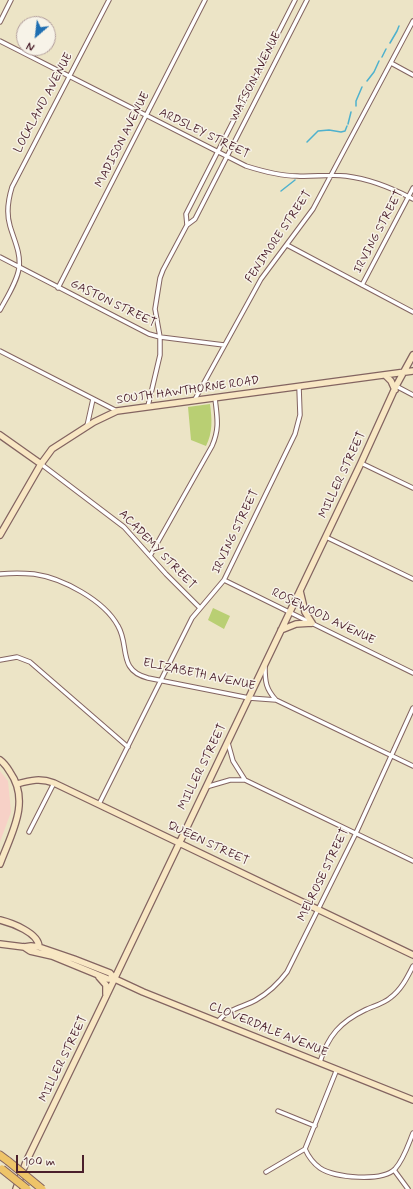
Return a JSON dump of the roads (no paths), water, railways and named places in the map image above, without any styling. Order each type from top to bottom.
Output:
[{"type":"highway","points":[[0,1151],[4,1158],[42,1189]]},
{"type":"highway","points":[[1,1168],[27,1189]]},
{"type":"main road","name":"MILLER STREET","points":[[16,1189],[26,1162],[362,463],[395,388],[412,359]]},
{"type":"main road","name":"SOUTH HAWTHORNE ROAD","points":[[0,535],[41,464],[56,445],[87,426],[117,411],[413,371]]},
{"type":"main road","points":[[385,375],[395,388]]},
{"type":"main road","points":[[0,435],[41,464]]},
{"type":"main road","points":[[281,630],[296,624],[312,623],[305,612],[300,591]]},
{"type":"main road","points":[[0,760],[15,779],[20,802],[16,821],[0,864]]},
{"type":"main road","name":"QUEEN STREET","points":[[17,784],[36,779],[54,783],[413,955]]},
{"type":"main road","points":[[0,920],[28,932],[38,940],[39,947]]},
{"type":"main road","name":"CLOVERDALE AVENUE","points":[[0,944],[39,947],[74,958],[110,973],[115,978],[134,988],[413,1100]]},
{"type":"main road","name":"CLOVERDALE AVENUE","points":[[24,947],[30,951],[52,956],[108,979],[115,978]]},
{"type":"main road","points":[[96,974],[106,985],[106,998]]},
{"type":"street","points":[[0,22],[11,0]]},
{"type":"street","name":"LOCKLAND AVENUE","points":[[0,310],[17,277],[19,267],[18,250],[10,226],[8,214],[9,197],[16,177],[109,0]]},
{"type":"street","name":"MADISON AVENUE","points":[[58,288],[206,0]]},
{"type":"street","name":"WATSON AVENUE","points":[[148,406],[158,365],[160,337],[155,309],[157,288],[162,270],[186,225],[186,214],[295,0]]},
{"type":"street","name":"WATSON AVENUE","points":[[186,225],[195,219],[307,0]]},
{"type":"street","points":[[291,10],[300,14]]},
{"type":"street","name":"FENIMORE STREET","points":[[194,401],[261,279],[313,209],[413,21]]},
{"type":"street","name":"ARDSLEY STREET","points":[[0,41],[246,166],[276,174],[296,176],[345,176],[388,186],[413,199]]},
{"type":"street","points":[[391,63],[413,75]]},
{"type":"street","name":"IRVING STREET","points":[[362,285],[413,188]]},
{"type":"street","points":[[287,245],[413,312]]},
{"type":"street","name":"GASTON STREET","points":[[0,257],[149,334],[160,337],[224,345]]},
{"type":"street","points":[[0,351],[117,411]]},
{"type":"street","name":"IRVING STREET","points":[[99,804],[192,618],[224,580],[295,434],[300,415],[299,387]]},
{"type":"street","points":[[395,388],[413,395]]},
{"type":"street","points":[[150,556],[212,446],[218,427],[215,398]]},
{"type":"street","points":[[87,426],[93,399]]},
{"type":"street","points":[[362,463],[413,488]]},
{"type":"street","name":"ACADEMY STREET","points":[[41,464],[124,527],[166,574],[200,608]]},
{"type":"street","points":[[326,537],[413,579]]},
{"type":"street","name":"ELIZABETH AVENUE","points":[[1,574],[32,574],[52,578],[91,599],[107,612],[118,626],[130,668],[142,676],[249,698],[276,700],[413,766]]},
{"type":"street","name":"ROSEWOOD AVENUE","points":[[224,580],[413,673]]},
{"type":"street","points":[[0,659],[17,657],[30,662],[128,747]]},
{"type":"street","name":"ELIZABETH AVENUE","points":[[264,665],[268,690],[276,700]]},
{"type":"street","name":"MELROSE STREET","points":[[218,1022],[226,1013],[257,1000],[273,988],[292,963],[356,832],[413,708]]},
{"type":"street","points":[[228,742],[233,761],[245,780]]},
{"type":"street","points":[[205,788],[230,780],[245,780],[356,832],[413,861]]},
{"type":"street","points":[[30,832],[54,783]]},
{"type":"street","points":[[320,1062],[327,1043],[339,1027],[356,1014],[389,999],[400,988],[413,966]]},
{"type":"street","points":[[266,1172],[306,1149],[338,1069]]},
{"type":"street","points":[[278,1111],[315,1126]]},
{"type":"street","points":[[306,1149],[310,1160],[321,1169],[337,1175],[371,1178],[381,1176],[394,1170],[402,1159],[413,1133]]},
{"type":"street","points":[[394,1170],[408,1189]]},
{"type":"waterway","points":[[390,43],[399,26]]},
{"type":"waterway","points":[[382,57],[386,49]]},
{"type":"waterway","points":[[367,81],[374,72],[379,61]]},
{"type":"waterway","points":[[356,106],[356,101],[362,87]]},
{"type":"waterway","points":[[348,124],[351,112]]},
{"type":"waterway","points":[[307,142],[318,131],[329,130],[341,132],[345,131],[347,126]]},
{"type":"waterway","points":[[281,191],[295,180]]}]
